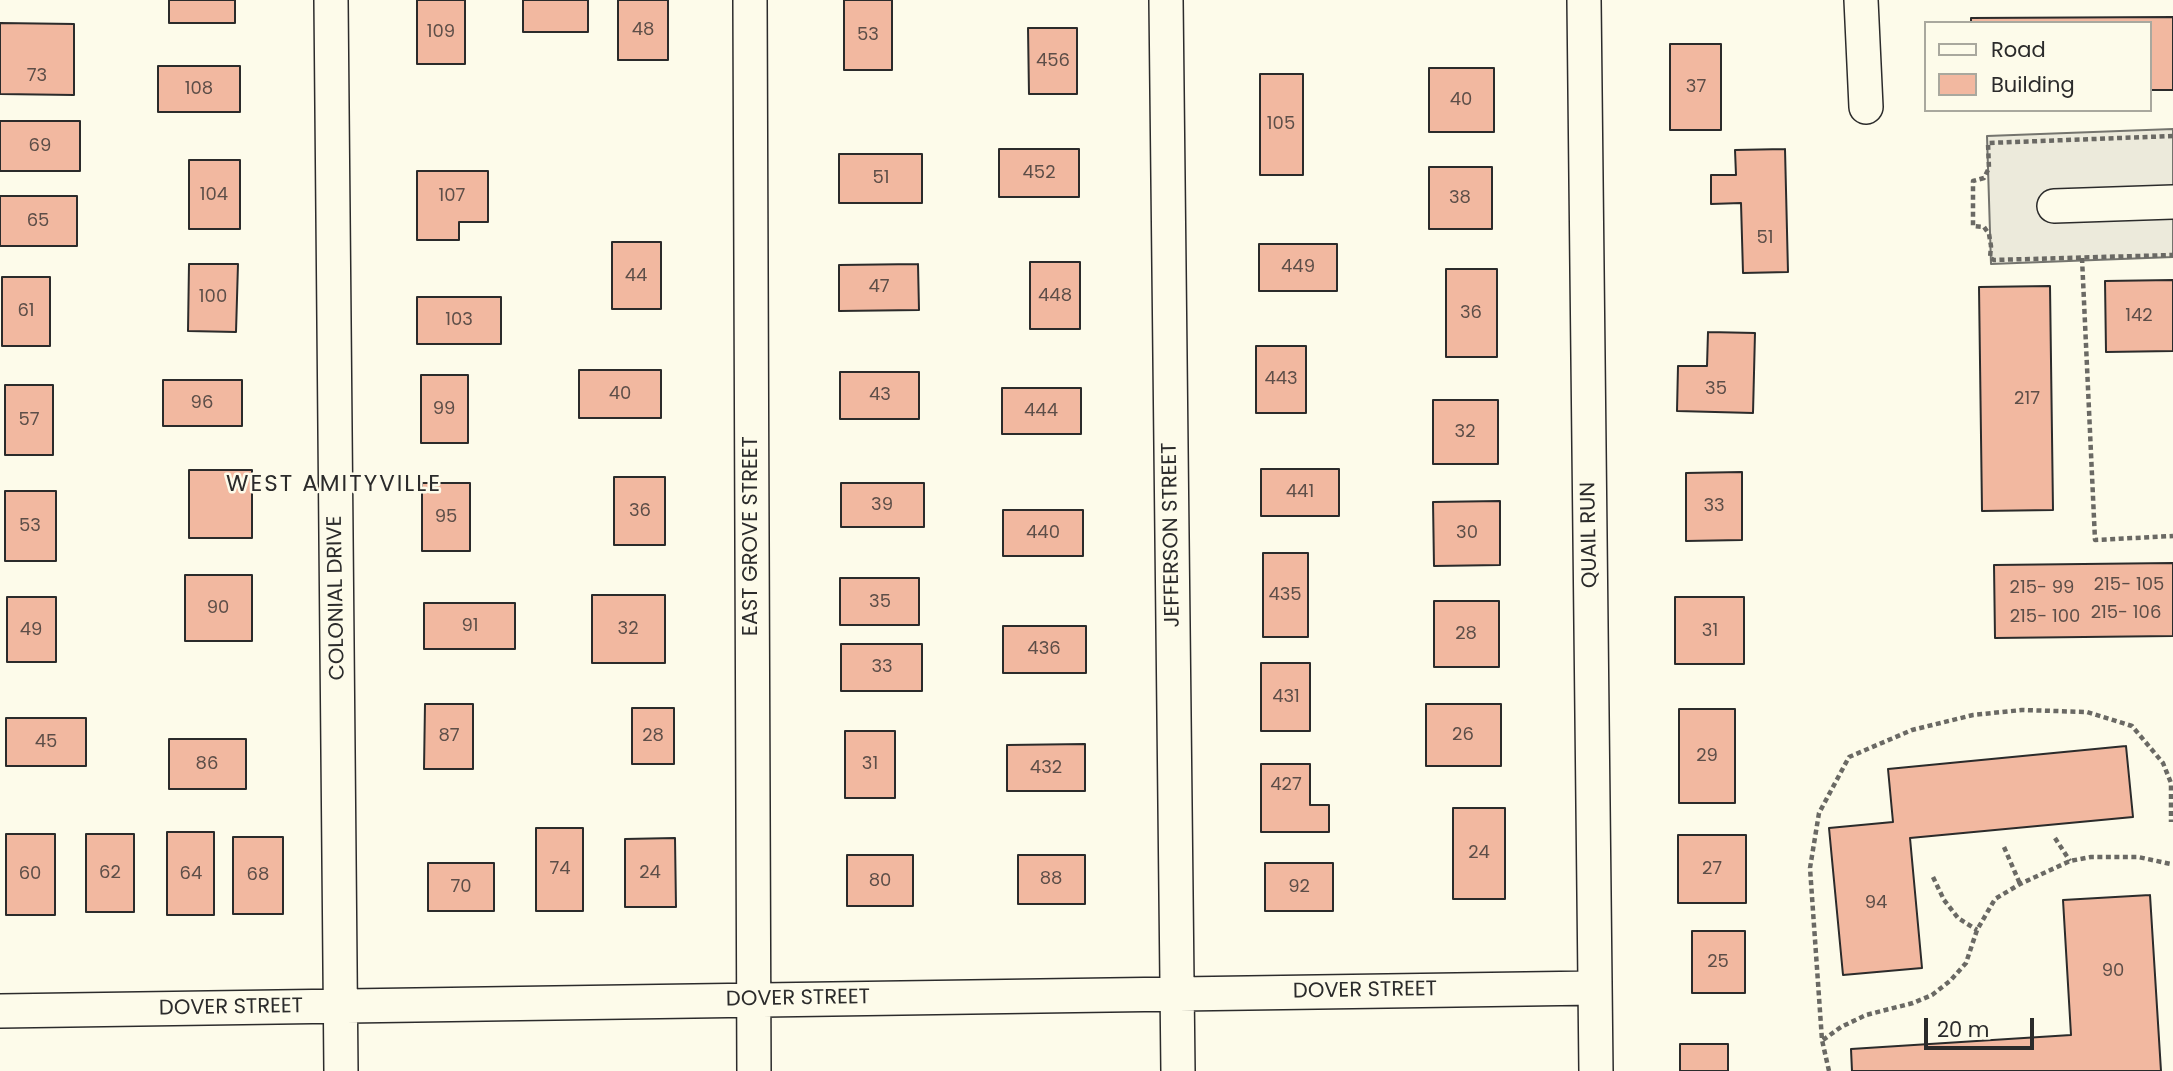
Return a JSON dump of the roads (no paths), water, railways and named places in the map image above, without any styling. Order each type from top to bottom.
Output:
[{"type":"street","name":"COLONIAL DRIVE","points":[[331,0],[341,1071]]},
{"type":"street","name":"EAST GROVE STREET","points":[[750,0],[754,1071]]},
{"type":"street","name":"JEFFERSON STREET","points":[[1166,0],[1178,1071]]},
{"type":"street","name":"QUAIL RUN","points":[[1584,0],[1596,1071]]},
{"type":"street","points":[[1861,0],[1866,107]]},
{"type":"street","points":[[2054,206],[2173,202]]},
{"type":"street","name":"DOVER STREET","points":[[0,1011],[1595,988]]},
{"type":"district","name":"WEST AMITYVILLE","points":[[334,485]]}]
